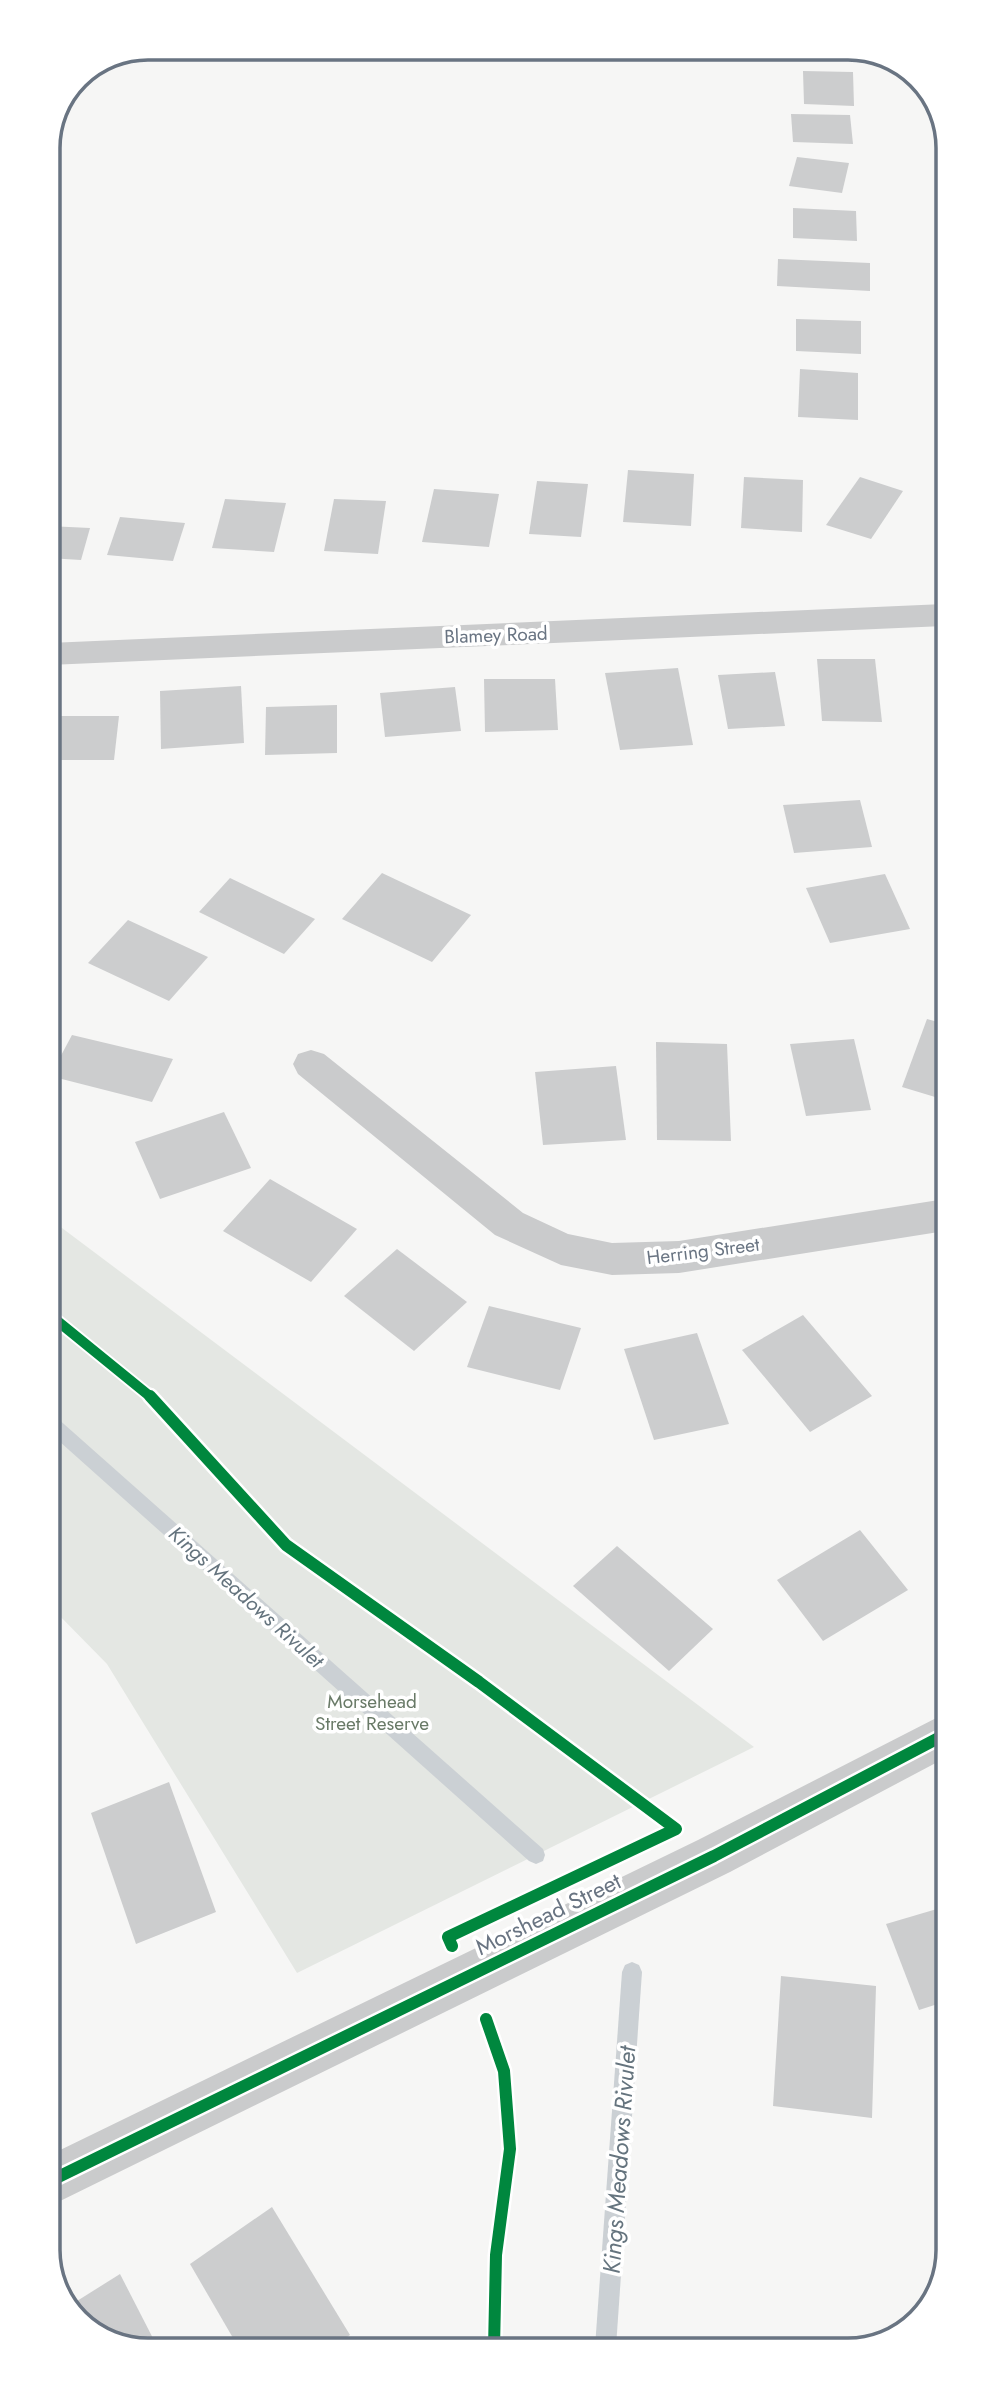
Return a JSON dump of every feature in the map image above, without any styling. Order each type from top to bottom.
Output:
[{"type":"street","name":"Blamey Road","points":[[60,654],[936,615]]},
{"type":"street","name":"Herring Street","points":[[311,1064],[509,1224],[561,1249],[612,1259],[679,1257],[936,1216]]},
{"type":"street","name":"Morshead Street","points":[[59,2177],[714,1856],[936,1740]]},
{"type":"green space","name":"Morsehead Street Reserve","points":[[59,1226],[754,1747],[297,1973],[107,1664],[59,1615]]},
{"type":"building","points":[[803,71],[853,72],[854,106],[804,104]]},
{"type":"building","points":[[791,114],[850,115],[853,144],[793,142]]},
{"type":"building","points":[[797,157],[849,163],[842,193],[789,186]]},
{"type":"building","points":[[793,208],[856,211],[857,241],[793,238]]},
{"type":"building","points":[[778,259],[870,263],[870,291],[777,286]]},
{"type":"building","points":[[796,319],[861,321],[861,354],[796,351]]},
{"type":"building","points":[[800,369],[858,373],[858,420],[798,417]]},
{"type":"building","points":[[628,470],[694,474],[691,526],[623,522]]},
{"type":"building","points":[[744,477],[803,480],[802,532],[741,528]]},
{"type":"building","points":[[860,477],[903,491],[871,539],[826,525]]},
{"type":"building","points":[[537,481],[588,484],[581,537],[529,534]]},
{"type":"building","points":[[434,489],[499,494],[489,547],[422,542]]},
{"type":"building","points":[[225,499],[286,503],[274,552],[212,548]]},
{"type":"building","points":[[334,499],[386,501],[378,554],[324,551]]},
{"type":"building","points":[[120,517],[185,523],[173,561],[107,555]]},
{"type":"building","points":[[60,527],[90,528],[81,560],[60,559]]},
{"type":"building","points":[[817,659],[875,659],[882,722],[822,721]]},
{"type":"building","points":[[678,668],[693,745],[620,750],[605,673]]},
{"type":"building","points":[[775,672],[785,726],[728,729],[718,675]]},
{"type":"building","points":[[484,679],[555,679],[558,730],[485,732]]},
{"type":"building","points":[[241,686],[244,743],[161,749],[160,691]]},
{"type":"building","points":[[455,687],[461,731],[385,737],[380,693]]},
{"type":"building","points":[[337,705],[337,753],[265,755],[266,707]]},
{"type":"building","points":[[60,716],[119,716],[114,760],[60,760]]},
{"type":"building","points":[[860,800],[872,847],[794,853],[783,805]]},
{"type":"building","points":[[382,873],[471,915],[432,962],[342,919]]},
{"type":"building","points":[[885,874],[910,929],[830,943],[806,888]]},
{"type":"building","points":[[230,878],[315,919],[284,954],[199,912]]},
{"type":"building","points":[[128,920],[208,957],[169,1001],[88,963]]},
{"type":"building","points":[[927,1019],[936,1022],[936,1097],[902,1087]]},
{"type":"building","points":[[72,1035],[173,1059],[152,1102],[60,1078],[60,1058]]},
{"type":"building","points":[[854,1039],[871,1110],[806,1116],[790,1044]]},
{"type":"building","points":[[656,1042],[727,1044],[731,1141],[657,1140]]},
{"type":"building","points":[[616,1066],[626,1140],[543,1145],[535,1072]]},
{"type":"building","points":[[224,1112],[251,1168],[160,1199],[135,1142]]},
{"type":"building","points":[[270,1179],[357,1229],[311,1282],[223,1231]]},
{"type":"building","points":[[397,1249],[467,1302],[414,1351],[344,1296]]},
{"type":"building","points":[[489,1306],[581,1328],[560,1390],[467,1367]]},
{"type":"building","points":[[803,1315],[872,1396],[810,1432],[742,1350]]},
{"type":"building","points":[[697,1333],[729,1424],[654,1440],[624,1349]]},
{"type":"building","points":[[860,1530],[908,1590],[823,1641],[777,1580]]},
{"type":"building","points":[[617,1546],[713,1629],[669,1671],[573,1586]]},
{"type":"building","points":[[169,1782],[216,1912],[136,1944],[91,1813]]},
{"type":"building","points":[[936,1909],[936,2005],[919,2010],[886,1924]]},
{"type":"building","points":[[781,1976],[876,1986],[872,2118],[773,2106]]},
{"type":"building","points":[[272,2207],[350,2335],[346,2338],[233,2338],[190,2264]]},
{"type":"building","points":[[120,2274],[153,2338],[124,2336],[103,2327],[85,2313],[76,2301]]},
{"type":"waterway","name":"Kings Meadows Rivulet","points":[[59,1430],[536,1855]]},
{"type":"waterway","name":"Kings Meadows Rivulet","points":[[606,2338],[632,1972]]},
{"type":"cycle path","points":[[59,1323],[149,1395],[286,1545],[479,1682],[676,1829],[448,1937],[452,1946]]},
{"type":"cycle path","points":[[59,2177],[714,1856],[936,1739]]},
{"type":"cycle path","points":[[486,2019],[504,2071],[510,2149],[496,2255],[494,2338]]}]
